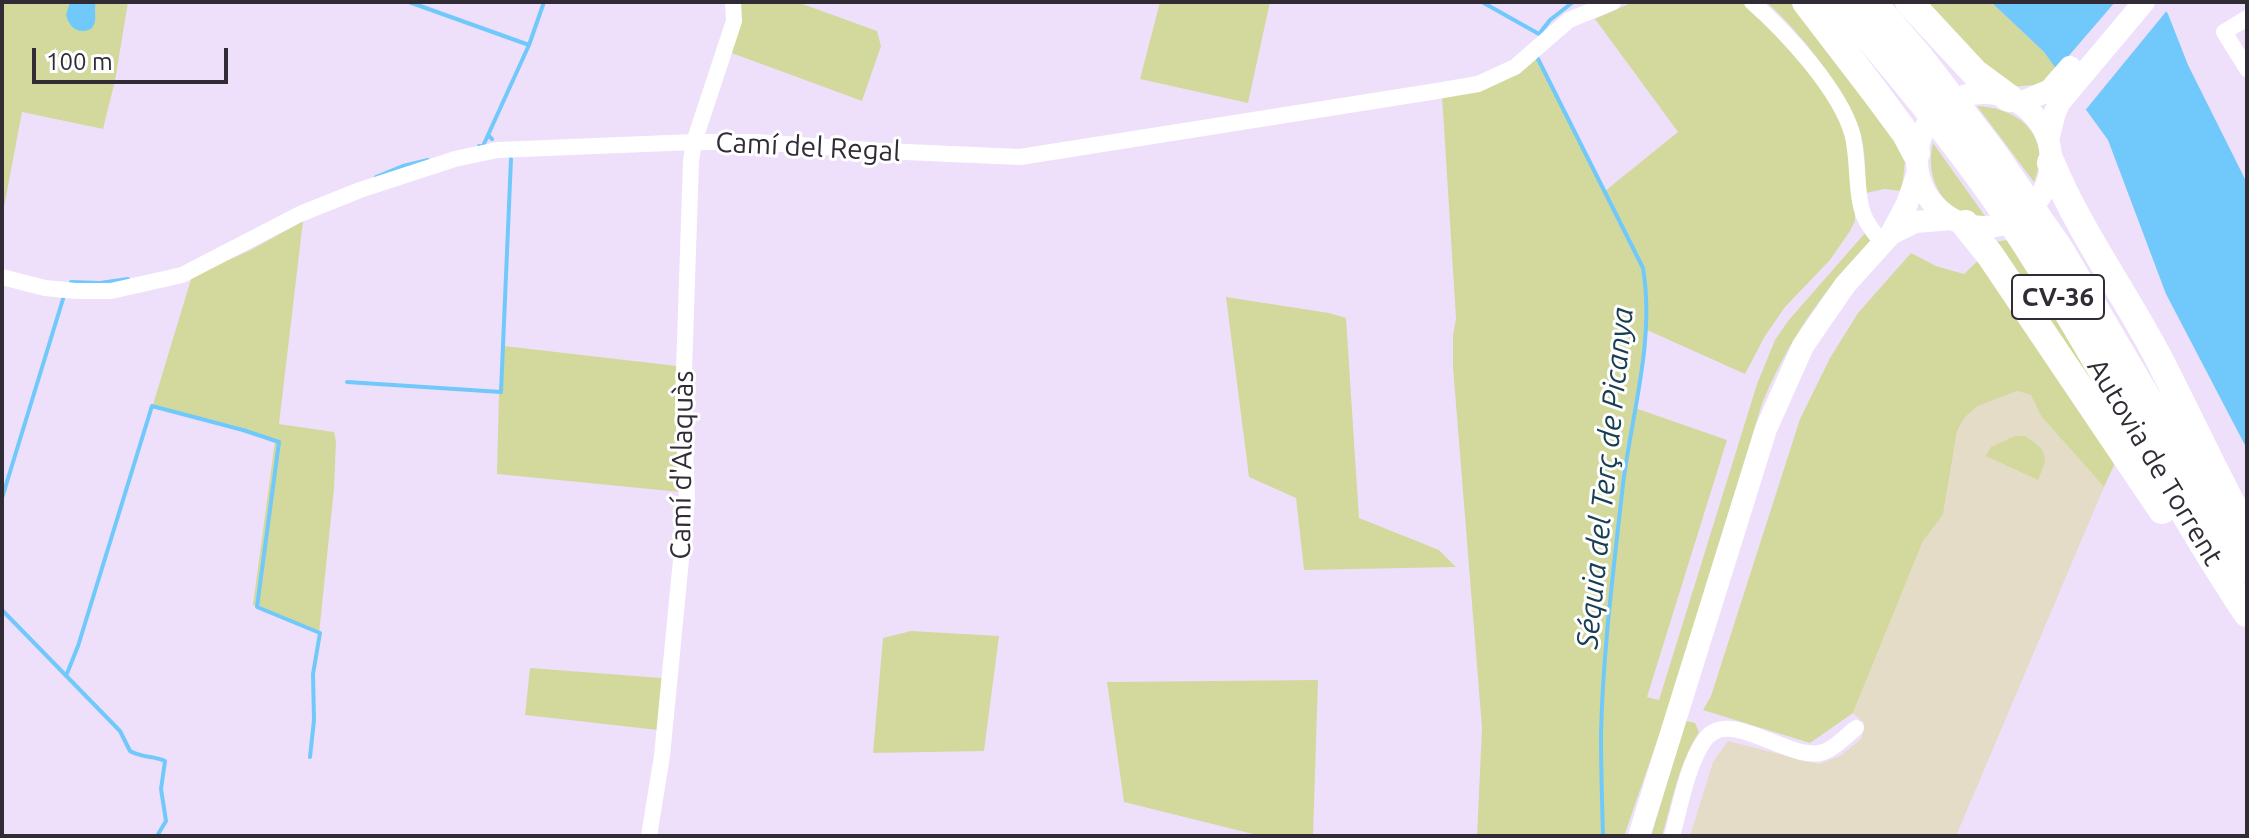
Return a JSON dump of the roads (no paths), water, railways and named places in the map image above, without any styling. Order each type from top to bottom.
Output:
[{"type":"highway","points":[[1806,2],[1918,154]]},
{"type":"highway","name":"Autovia de Torrent","points":[[1838,2],[1972,165],[2038,262],[2203,546],[2247,613]]},
{"type":"highway","name":"Autovia de Torrent","points":[[1872,2],[1983,139],[2060,250],[2247,568]]},
{"type":"highway","points":[[1909,2],[1975,73],[2004,98]]},
{"type":"highway","points":[[2049,162],[2157,356],[2247,534]]},
{"type":"highway","points":[[1967,224],[2247,633]]},
{"type":"main road","points":[[1886,238],[1915,222],[2007,223],[2027,212],[2042,193],[2049,162],[2055,96],[2125,2]]},
{"type":"main road","points":[[1639,836],[1766,429],[1803,346],[1845,285],[1886,238],[1907,204],[1918,154],[1932,117],[1944,105],[1962,96],[2055,96],[2144,2]]},
{"type":"main road","points":[[2004,98],[2041,124],[2049,162]]},
{"type":"main road","points":[[1918,154],[1920,182],[1930,200],[1967,224]]},
{"type":"street","name":"Camí d'Alaquàs","points":[[649,836],[662,756],[687,498],[683,400],[691,161],[694,142],[734,21],[733,2]]},
{"type":"street","name":"Camí del Regal","points":[[2,277],[45,288],[111,291],[182,275],[300,214],[360,190],[455,159],[497,150],[756,142],[1020,157],[1478,84],[1515,67],[1569,20],[1613,2]]},
{"type":"street","points":[[1752,2],[1774,22],[1838,101],[1851,131],[1864,216],[1886,238]]},
{"type":"street","points":[[2247,18],[2224,32],[2247,69]]},
{"type":"street","points":[[1672,836],[1695,758],[1705,738],[1714,732],[1732,728],[1808,754],[1826,752],[1856,728]]},
{"type":"water","points":[[70,2],[96,2],[95,23],[91,29],[78,30],[69,23],[66,15]]},
{"type":"water","points":[[1991,2],[2160,2],[2168,14],[2188,65],[2247,183],[2247,449],[2166,294],[2108,140],[2044,52]]},
{"type":"waterway","points":[[409,2],[529,45]]},
{"type":"waterway","points":[[492,139],[488,135],[529,45],[544,2]]},
{"type":"waterway","points":[[1482,2],[1539,34],[1550,20],[1573,2]]},
{"type":"waterway","name":"Séquia del Terç de Picanya","points":[[1536,55],[1643,268],[1646,295],[1641,376],[1623,484],[1606,639],[1601,733],[1603,836]]},
{"type":"waterway","points":[[479,146],[483,146],[488,135]]},
{"type":"waterway","points":[[347,382],[501,392],[511,159]]},
{"type":"waterway","points":[[376,177],[428,160]]},
{"type":"waterway","points":[[71,282],[100,283],[128,279]]},
{"type":"waterway","points":[[2,498],[63,299]]},
{"type":"waterway","points":[[66,676],[152,406],[243,430],[279,442],[257,607],[320,633],[313,674],[314,720],[310,757]]},
{"type":"waterway","points":[[2,610],[120,731],[130,751],[165,761],[161,789],[166,821],[157,836]]}]
